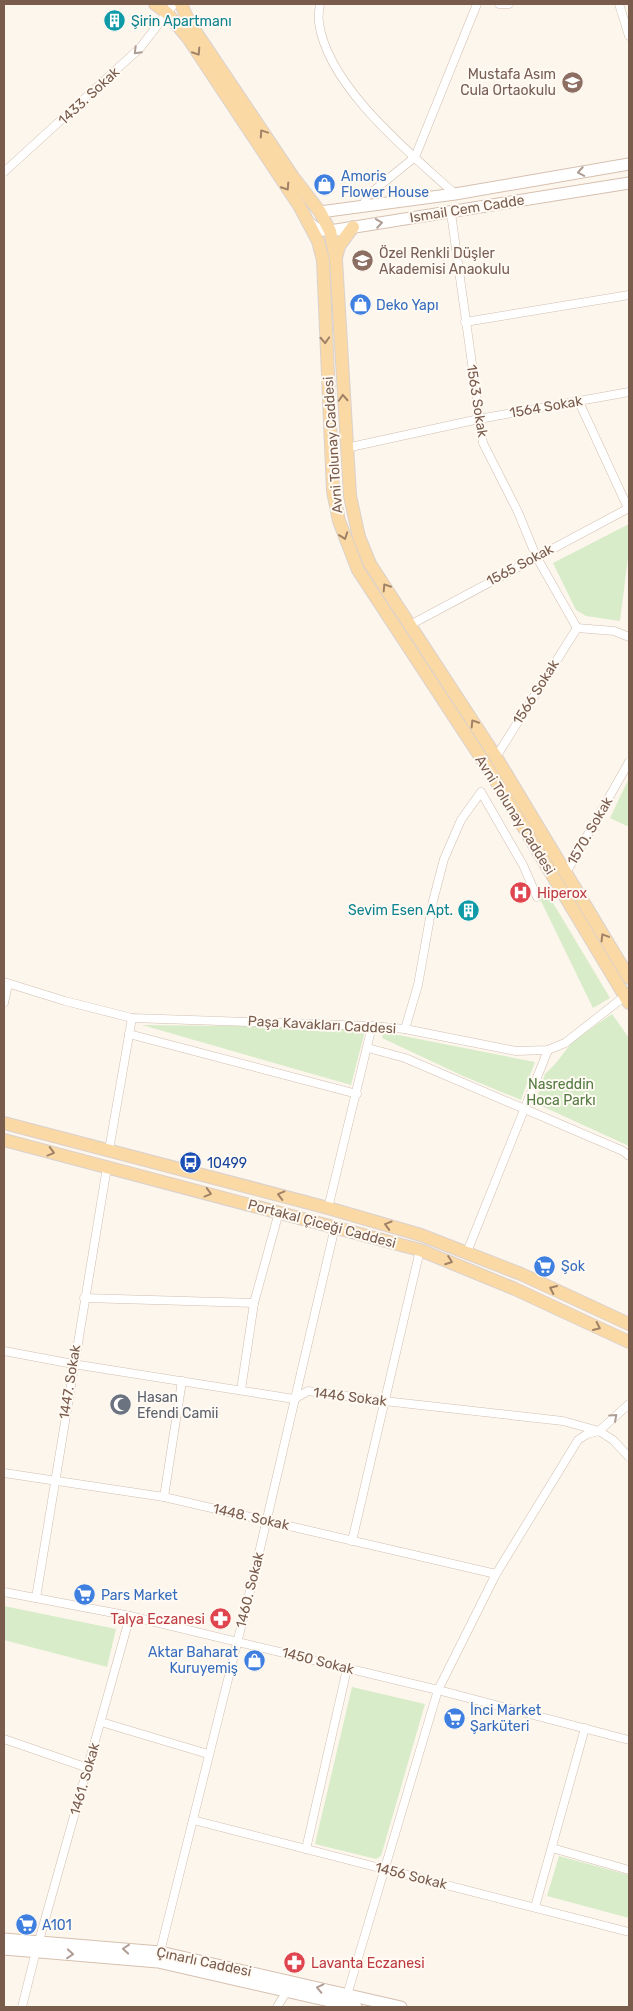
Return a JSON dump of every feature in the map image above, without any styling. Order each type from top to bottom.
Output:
[{"type":"main road","name":"Avni Tolunay Caddesi","points":[[154,4],[170,8],[308,221],[318,241],[322,260],[333,491],[339,521],[358,570],[491,773],[627,1000]]},
{"type":"main road","name":"Avni Tolunay Caddesi","points":[[181,4],[195,30],[293,177],[320,212],[330,230],[336,260],[350,496],[359,537],[370,564],[496,757],[629,978]]},
{"type":"main road","name":"Ismail Cem Cadde","points":[[320,212],[456,194],[629,164]]},
{"type":"main road","name":"Ismail Cem Cadde","points":[[308,221],[317,228],[330,230],[629,183]]},
{"type":"main road","points":[[336,260],[339,246],[353,227]]},
{"type":"main road","name":"Portakal Çiceği Caddesi","points":[[4,1123],[328,1208],[420,1235],[521,1274],[629,1324]]},
{"type":"main road","name":"Portakal Çiceği Caddesi","points":[[4,1140],[420,1250],[515,1289],[629,1342]]},
{"type":"main road","name":"Çınarlı Caddesi","points":[[4,1939],[38,1946],[158,1962],[348,2003],[401,2007]]},
{"type":"main road","name":"Çınarlı Caddesi","points":[[4,1949],[38,1946],[160,1952],[348,2003]]},
{"type":"street","points":[[320,4],[319,22],[321,30],[328,53],[341,75],[379,125],[456,194]]},
{"type":"street","points":[[363,206],[366,196],[415,157],[477,4]]},
{"type":"street","points":[[499,4],[509,4]]},
{"type":"street","points":[[619,4],[629,36]]},
{"type":"street","name":"1433. Sokak","points":[[4,172],[140,48],[170,8]]},
{"type":"street","name":"1563 Sokak","points":[[450,212],[483,443],[518,512],[536,556],[576,628]]},
{"type":"street","points":[[465,322],[629,295]]},
{"type":"street","name":"1564 Sokak","points":[[346,448],[479,419],[629,392]]},
{"type":"street","points":[[579,402],[629,508]]},
{"type":"street","name":"1565 Sokak","points":[[410,624],[629,508]]},
{"type":"street","points":[[576,628],[614,631],[629,637]]},
{"type":"street","name":"1566 Sokak","points":[[496,757],[576,628]]},
{"type":"street","name":"1570. Sokak","points":[[566,873],[629,762]]},
{"type":"street","points":[[405,1029],[418,985],[433,901],[444,859],[461,820],[481,792],[523,865],[537,897]]},
{"type":"street","points":[[4,1003],[6,983]]},
{"type":"street","name":"Paşa Kavakları Caddesi","points":[[6,983],[132,1018],[372,1026],[405,1029],[516,1051],[548,1050],[565,1043],[627,1000]]},
{"type":"street","points":[[109,1150],[132,1018]]},
{"type":"street","points":[[328,1208],[372,1026]]},
{"type":"street","points":[[129,1034],[357,1094]]},
{"type":"street","points":[[368,1048],[405,1058],[623,1150],[629,1156]]},
{"type":"street","points":[[467,1252],[548,1050]]},
{"type":"street","name":"1447. Sokak","points":[[36,1598],[73,1364],[107,1167]]},
{"type":"street","points":[[241,1390],[254,1303],[279,1212]]},
{"type":"street","name":"1460. Sokak","points":[[160,1952],[267,1520],[335,1227]]},
{"type":"street","points":[[352,1541],[420,1250]]},
{"type":"street","points":[[84,1298],[254,1303]]},
{"type":"street","name":"1446 Sokak","points":[[4,1351],[73,1364],[294,1399],[308,1391],[564,1420],[599,1431],[613,1440],[629,1457]]},
{"type":"street","points":[[164,1497],[182,1381]]},
{"type":"street","points":[[348,2003],[438,1690],[496,1574],[578,1440],[587,1434],[599,1431],[629,1404]]},
{"type":"street","name":"1448. Sokak","points":[[4,1473],[164,1497],[496,1574]]},
{"type":"street","name":"1450 Sokak","points":[[4,1592],[130,1616],[438,1690],[627,1739]]},
{"type":"street","name":"1461. Sokak","points":[[22,2007],[130,1616]]},
{"type":"street","points":[[306,1849],[347,1669]]},
{"type":"street","points":[[101,1722],[208,1754]]},
{"type":"street","points":[[535,1908],[585,1728]]},
{"type":"street","points":[[627,1739],[629,1730]]},
{"type":"street","points":[[4,1739],[88,1768]]},
{"type":"street","name":"1456 Sokak","points":[[193,1820],[629,1932]]},
{"type":"street","points":[[552,1848],[629,1870]]},
{"type":"street","points":[[277,2007],[287,1991]]},
{"type":"green space","points":[[629,524],[629,550],[620,621],[586,616],[576,610],[553,563]]},
{"type":"green space","points":[[629,778],[629,827],[610,818]]},
{"type":"green space","points":[[547,893],[610,998],[593,1008],[539,897]]},
{"type":"green space","name":"Nasreddin Hoca Parkı","points":[[612,1014],[629,1038],[629,1146],[535,1103],[545,1074],[573,1041]]},
{"type":"green space","points":[[142,1025],[319,1027],[365,1031],[351,1085]]},
{"type":"green space","points":[[383,1032],[535,1062],[521,1100],[463,1076],[382,1038]]},
{"type":"green space","points":[[4,1606],[116,1629],[107,1667],[4,1640]]},
{"type":"green space","points":[[352,1687],[425,1704],[381,1856],[376,1859],[315,1844]]},
{"type":"green space","points":[[559,1856],[629,1875],[629,1918],[547,1896]]},
{"type":"place","name":"Şirin Apartmanı","points":[[115,21]]},
{"type":"place","name":"Mustafa Asım Cula Ortaokulu","points":[[572,82]]},
{"type":"place","name":"Amoris Flower House","points":[[325,184]]},
{"type":"place","name":"Özel Renkli Düşler Akademisi Anaokulu","points":[[363,261]]},
{"type":"place","name":"Deko Yapı","points":[[360,305]]},
{"type":"place","name":"Hiperox","points":[[521,893]]},
{"type":"place","name":"Sevim Esen Apt.","points":[[469,910]]},
{"type":"place","name":"10499","points":[[191,1163]]},
{"type":"place","name":"Şok","points":[[545,1266]]},
{"type":"place","name":"Hasan Efendi Camii","points":[[121,1405]]},
{"type":"place","name":"Pars Market","points":[[85,1595]]},
{"type":"place","name":"Talya Eczanesi","points":[[221,1619]]},
{"type":"place","name":"Aktar Baharat Kuruyemiş","points":[[254,1660]]},
{"type":"place","name":"İnci Market Şarküteri","points":[[454,1718]]},
{"type":"place","name":"A101","points":[[26,1925]]},
{"type":"place","name":"Lavanta Eczanesi","points":[[295,1963]]}]
